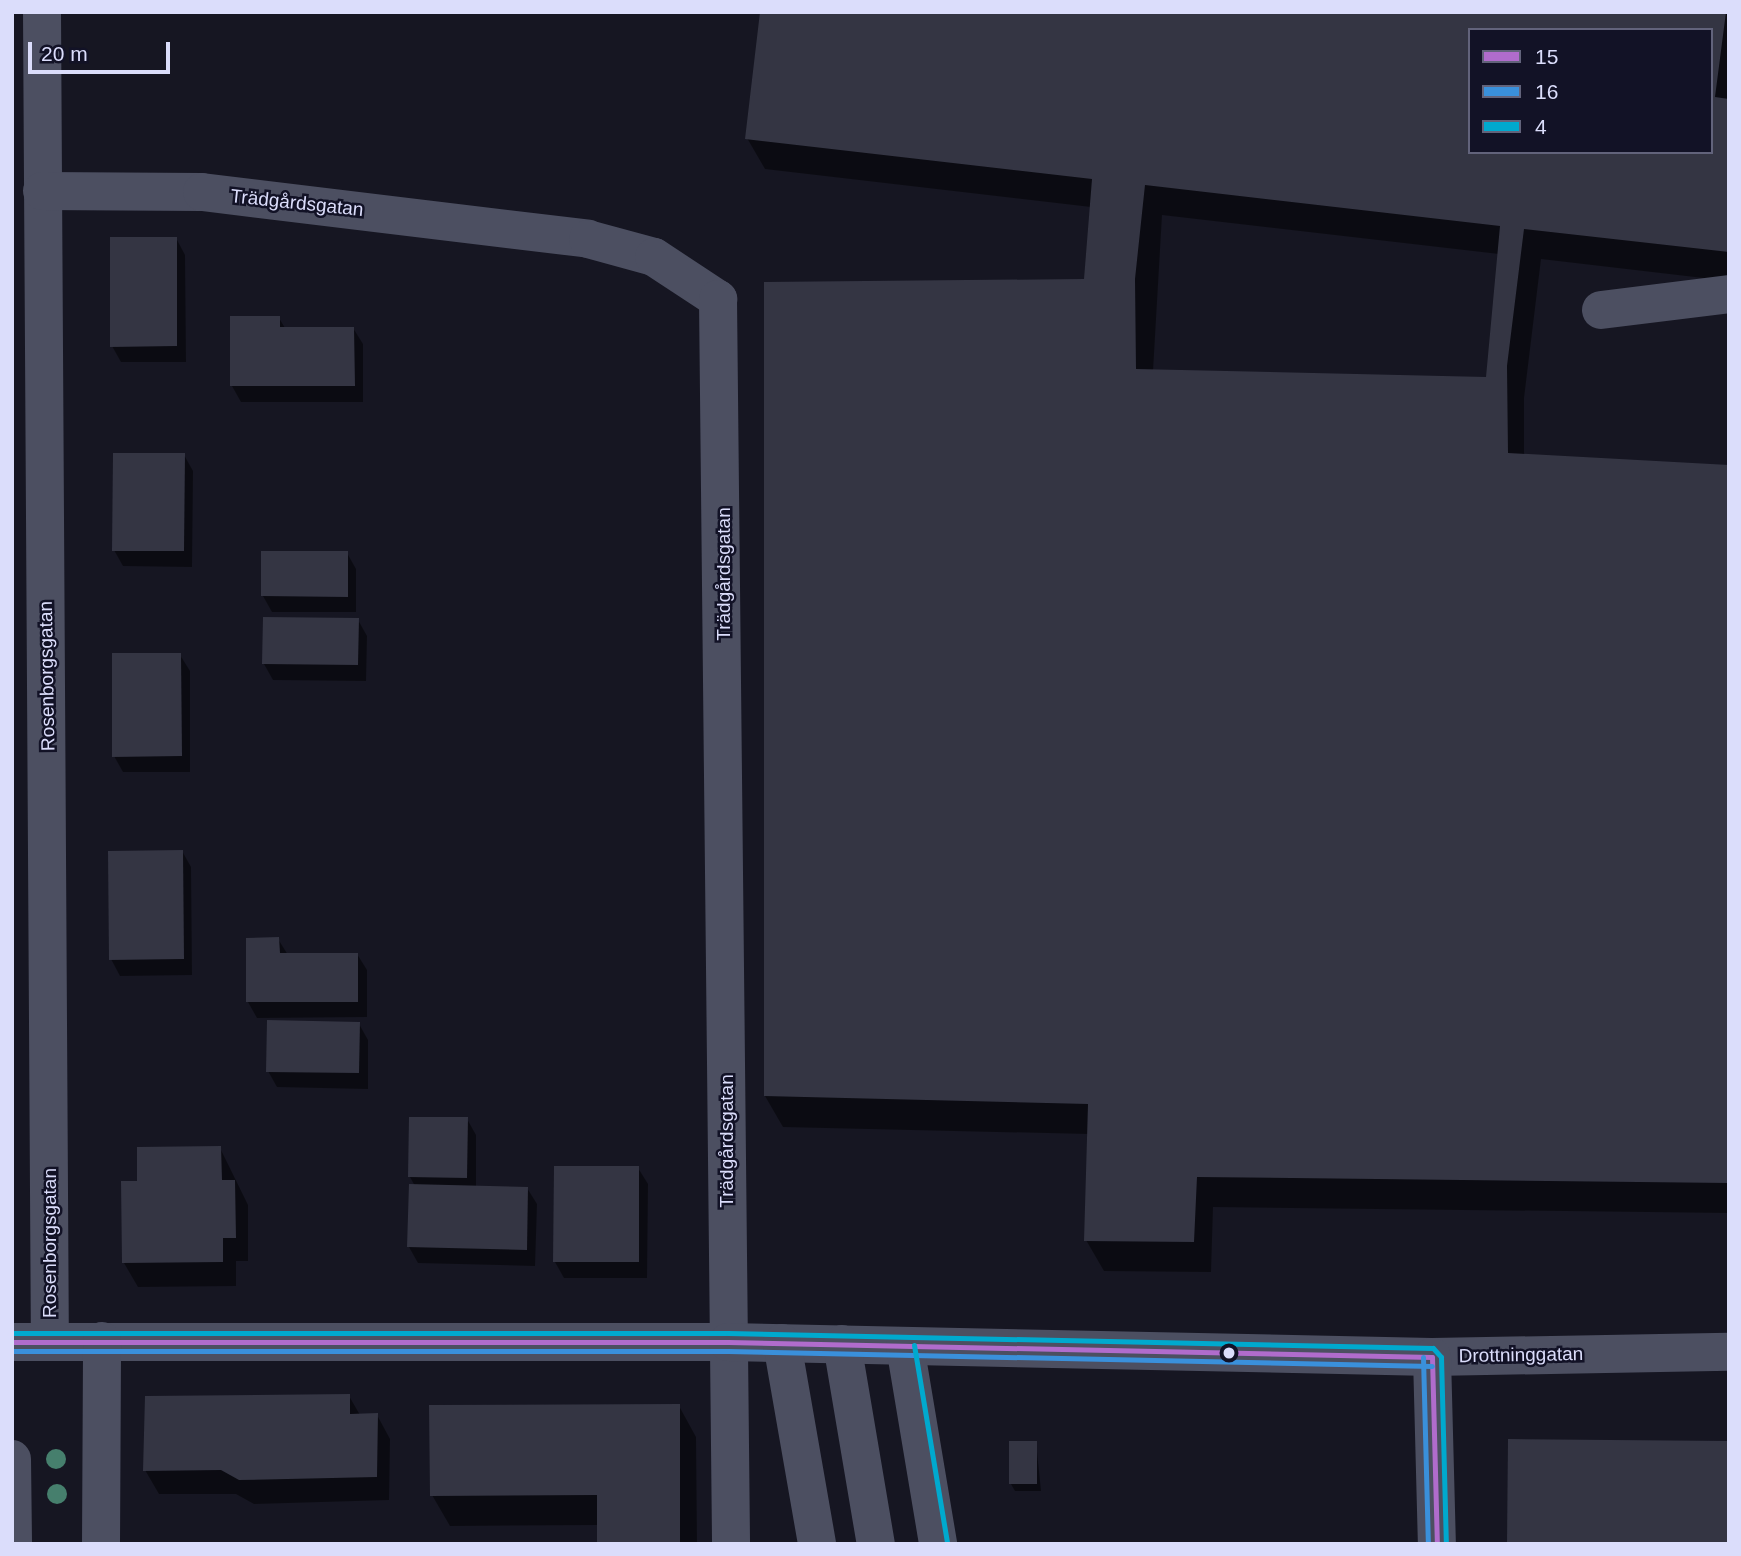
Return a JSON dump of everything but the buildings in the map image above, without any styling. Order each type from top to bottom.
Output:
[{"type":"street","name":"Rosenborgsgatan","points":[[42,12],[32,208],[50,1341]]},
{"type":"street","name":"Trädgårdsgatan","points":[[32,208],[202,192],[588,239],[654,257],[718,299],[731,1544]]},
{"type":"street","points":[[1601,310],[1729,294]]},
{"type":"street","points":[[101,1544],[103,1341]]},
{"type":"street","name":"Drottninggatan","points":[[12,1342],[728,1342],[1432,1357],[1729,1352]]},
{"type":"street","points":[[782,1343],[817,1544]]},
{"type":"street","points":[[842,1344],[876,1544]]},
{"type":"street","points":[[905,1346],[938,1544]]},
{"type":"street","points":[[1432,1357],[1437,1544]]},
{"type":"street","points":[[12,1458],[13,1544]]},
{"type":"transit line","name":"4","points":[[12,1333],[728,1333],[1433,1348],[1441,1357],[1446,1544]]},
{"type":"transit line","name":"15","points":[[12,1342],[728,1342],[1432,1357]]},
{"type":"transit line","name":"4","points":[[914,1345],[947,1543]]},
{"type":"transit line","name":"16","points":[[12,1351],[728,1351],[1432,1366]]},
{"type":"transit line","name":"16","points":[[1423,1357],[1428,1544]]},
{"type":"transit line","name":"15","points":[[1432,1357],[1437,1544]]}]
